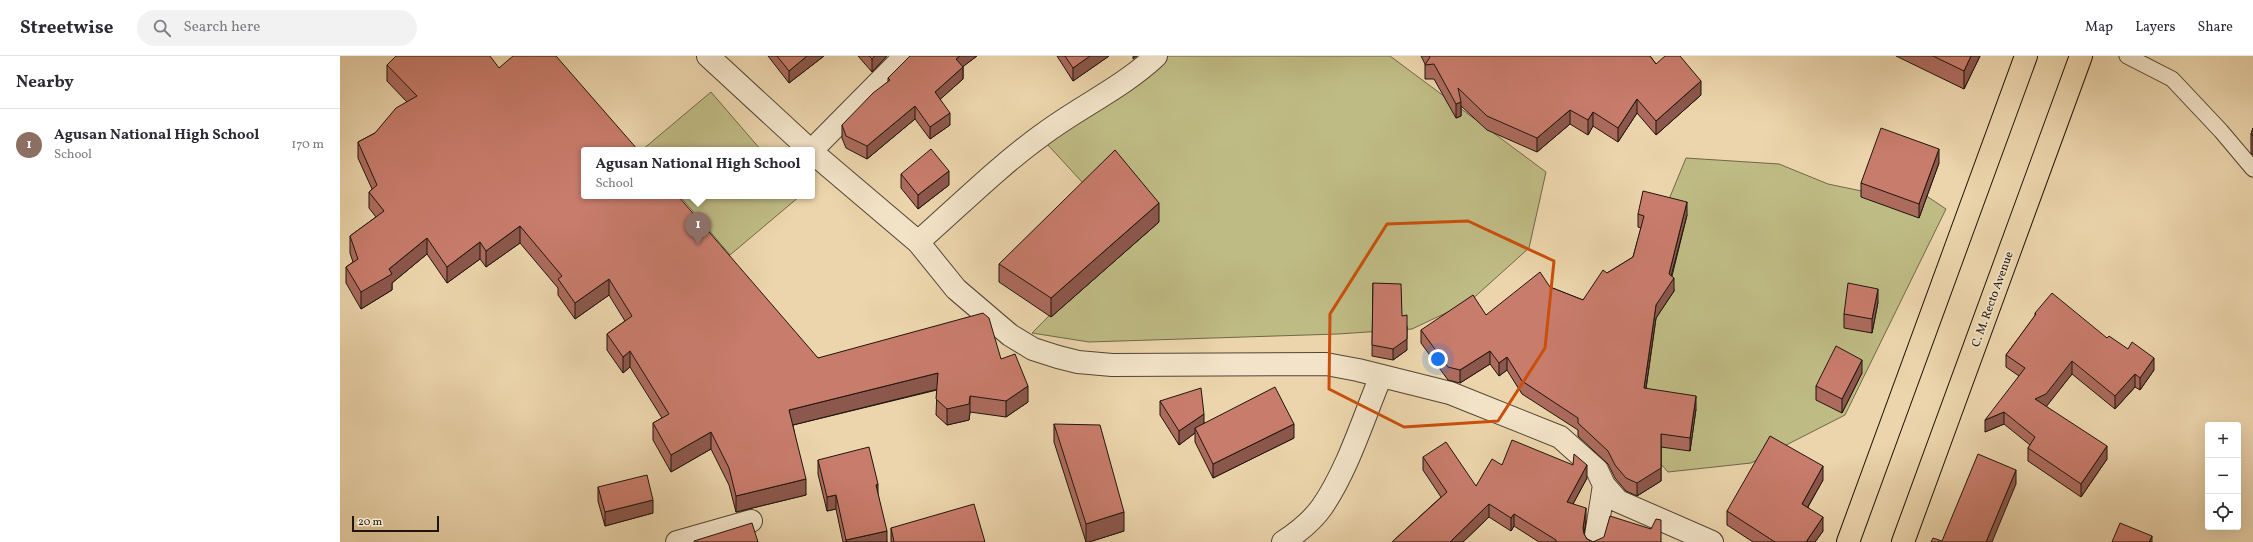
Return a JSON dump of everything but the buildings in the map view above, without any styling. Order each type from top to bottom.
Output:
[{"type":"highway","points":[[1848,542],[2026,56]]},
{"type":"highway","name":"C. M. Recto Avenue","points":[[1903,542],[2081,56]]},
{"type":"street","points":[[815,147],[905,56]]},
{"type":"street","points":[[918,242],[1019,151],[1062,120],[1118,87],[1138,73],[1156,56]]},
{"type":"street","points":[[721,60],[807,147]]},
{"type":"street","points":[[815,154],[918,242],[956,289],[1010,335],[1033,349],[1078,362],[1112,365],[1326,364],[1450,393],[1560,437],[1597,470],[1604,485],[1618,501],[1712,542]]},
{"type":"street","points":[[1283,542],[1298,532],[1322,508],[1341,472],[1381,376]]},
{"type":"street","points":[[1595,542],[1604,485]]},
{"type":"street","points":[[677,542],[751,521]]},
{"type":"lane","points":[[2127,56],[2172,79],[2221,131],[2253,169]]},
{"type":"highlighted area","points":[[1468,221],[1554,261],[1545,348],[1498,421],[1404,427],[1329,389],[1330,314],[1387,224]]},
{"type":"shaded area","points":[[1154,56],[1390,56],[1546,172],[1529,248],[1469,302],[1412,329],[1338,334],[1089,342],[1032,333],[1130,234],[1047,144]]},
{"type":"shaded area","points":[[711,92],[758,147],[646,147]]},
{"type":"shaded area","points":[[1686,158],[1779,164],[1828,184],[1871,193],[1925,195],[1946,209],[1845,415],[1751,463],[1668,472],[1624,423],[1658,226]]},
{"type":"shaded area","points":[[683,199],[796,199],[730,255]]},
{"type":"place","name":"Agusan National High School","points":[[698,245]]}]
